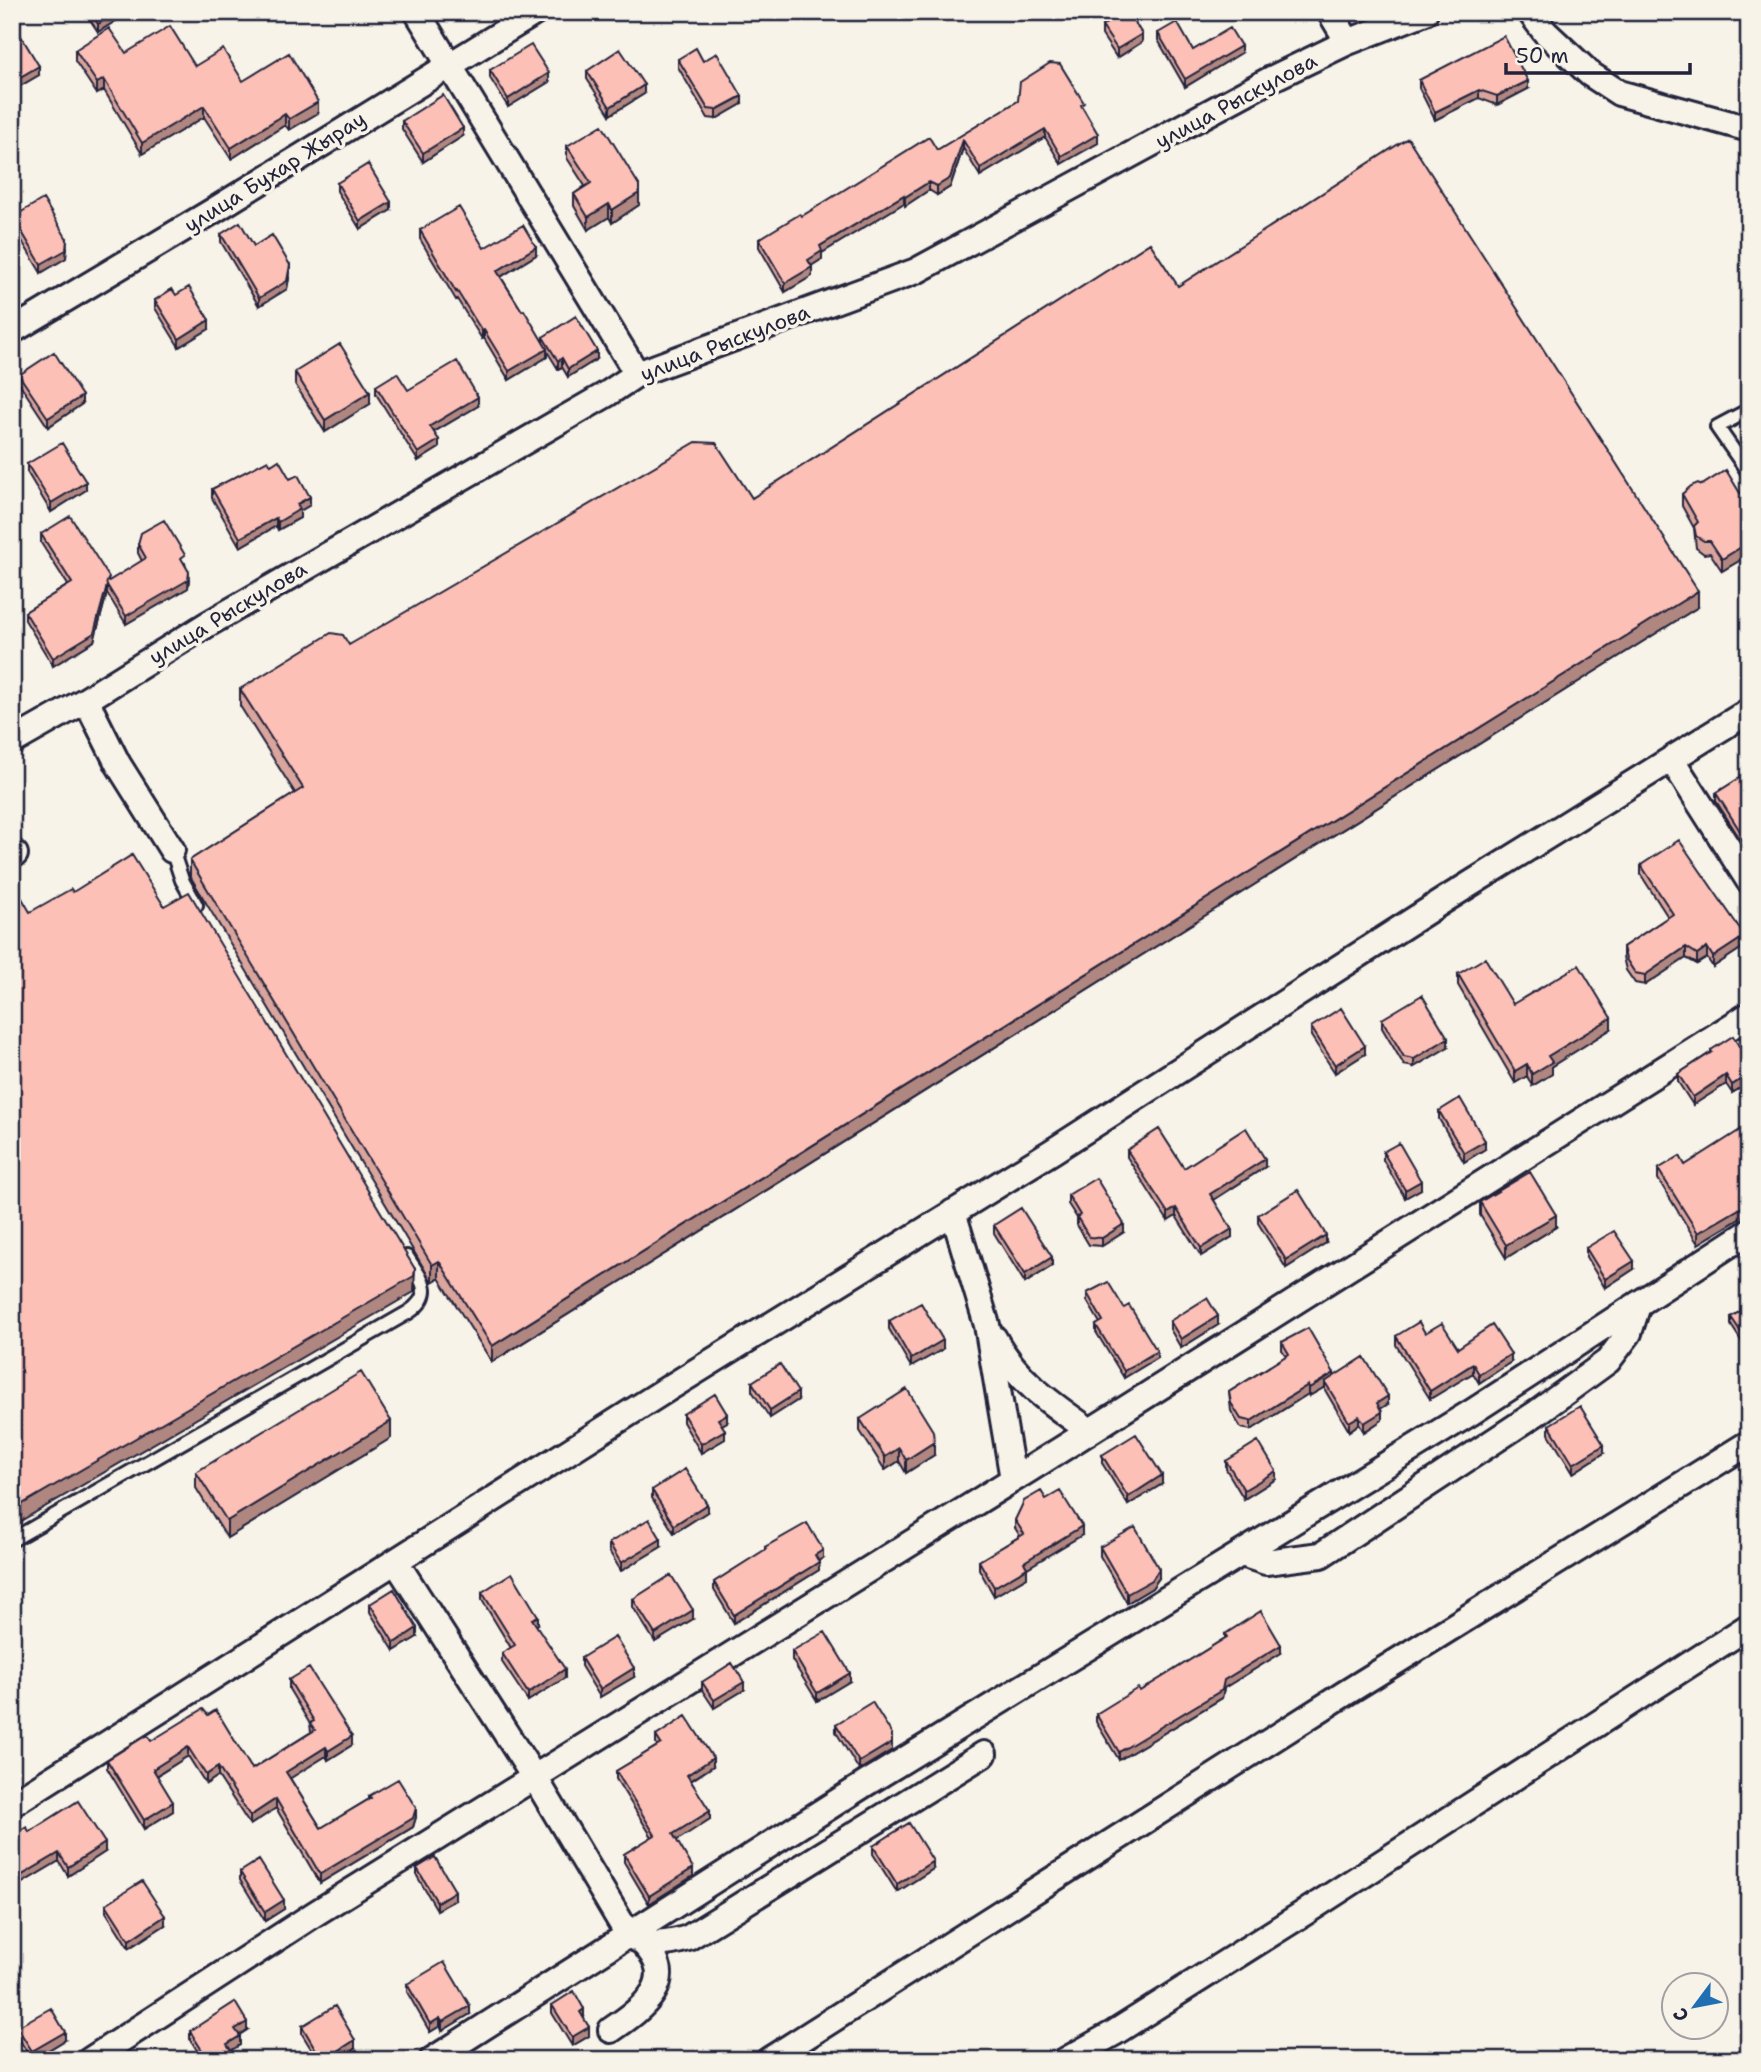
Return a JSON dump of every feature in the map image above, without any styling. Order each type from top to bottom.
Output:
[{"type":"street","points":[[417,12],[637,374]]},
{"type":"street","name":"улица Бухар Жырау","points":[[12,331],[536,12]]},
{"type":"street","points":[[1330,12],[1348,42]]},
{"type":"street","name":"улица Рыскулова","points":[[12,742],[86,700],[208,624],[607,394],[637,374],[916,271],[1271,79],[1348,42],[1425,12]]},
{"type":"street","points":[[1530,12],[1545,32],[1590,74],[1619,93],[1749,129]]},
{"type":"street","points":[[86,700],[118,764],[173,850]]},
{"type":"street","points":[[12,1804],[681,1381],[1244,1030],[1446,899],[1749,711]]},
{"type":"street","points":[[1672,760],[1749,881]]},
{"type":"street","points":[[90,2060],[316,1913],[1090,1431],[1749,1015]]},
{"type":"street","points":[[953,1212],[987,1325],[1013,1479]]},
{"type":"street","points":[[432,2060],[636,1939],[866,1784],[1472,1412],[1749,1232]]},
{"type":"street","points":[[1242,1554],[1266,1562],[1321,1555],[1538,1412],[1608,1361],[1629,1333],[1638,1305]]},
{"type":"street","points":[[987,1325],[1005,1358],[1035,1392],[1090,1431]]},
{"type":"street","points":[[769,2060],[1332,1701],[1749,1444]]},
{"type":"street","points":[[396,1562],[636,1939],[652,1952],[660,1969],[656,1989],[638,2011],[611,2030]]},
{"type":"street","points":[[1066,2060],[1114,2033],[1304,1913],[1749,1626]]},
{"type":"street","points":[[636,1939],[666,1945],[688,1938],[984,1754]]},
{"type":"lane","points":[[1749,410],[1717,427],[1749,472]]},
{"type":"lane","points":[[173,850],[182,880],[203,916]]},
{"type":"lane","points":[[12,1540],[419,1305],[424,1296],[424,1283],[403,1249]]},
{"type":"building","points":[[90,12],[116,12],[98,24]]},
{"type":"building","points":[[1128,12],[1142,34],[1117,49],[1102,26]]},
{"type":"building","points":[[1177,22],[1193,50],[1230,28],[1241,46],[1185,79],[1158,33]]},
{"type":"building","points":[[170,26],[195,66],[223,49],[243,81],[289,53],[318,102],[289,119],[285,114],[231,148],[204,106],[142,143],[104,79],[97,83],[75,50],[109,28],[126,53]]},
{"type":"building","points":[[21,36],[39,66],[15,80],[12,76],[12,42]]},
{"type":"building","points":[[1504,36],[1528,81],[1497,96],[1479,90],[1435,112],[1419,80]]},
{"type":"building","points":[[531,45],[549,73],[508,99],[490,70]]},
{"type":"building","points":[[696,48],[703,61],[717,53],[742,96],[716,110],[708,109],[678,59]]},
{"type":"building","points":[[620,49],[644,85],[610,107],[587,71]]},
{"type":"building","points":[[1050,63],[1060,64],[1084,103],[1081,105],[1098,134],[1061,156],[1045,129],[980,168],[963,140],[950,178],[937,186],[929,182],[905,197],[904,195],[820,246],[822,251],[808,260],[812,267],[785,283],[759,239],[800,214],[802,216],[929,137],[937,150],[1018,101],[1020,82]]},
{"type":"building","points":[[443,95],[463,128],[423,153],[402,121]]},
{"type":"building","points":[[602,125],[639,185],[639,193],[612,210],[609,204],[588,217],[574,194],[591,183],[567,146]]},
{"type":"building","points":[[1408,138],[1698,591],[492,1346],[439,1261],[432,1265],[190,860],[303,788],[240,689],[331,633],[343,635],[349,645],[696,442],[716,443],[752,498],[1150,243],[1178,286]]},
{"type":"building","points":[[368,164],[391,202],[360,221],[337,183]]},
{"type":"building","points":[[43,199],[67,239],[66,250],[41,264],[13,217]]},
{"type":"building","points":[[459,207],[484,248],[523,225],[536,247],[497,271],[547,349],[509,371],[456,292],[420,230]]},
{"type":"building","points":[[240,222],[254,246],[272,235],[290,265],[287,281],[259,298],[221,234]]},
{"type":"building","points":[[189,287],[209,320],[179,339],[155,300],[172,289],[176,295]]},
{"type":"building","points":[[576,316],[597,351],[568,369],[562,358],[558,361],[543,337]]},
{"type":"building","points":[[340,344],[370,392],[325,420],[295,372]]},
{"type":"building","points":[[54,352],[82,396],[48,418],[19,375]]},
{"type":"building","points":[[457,361],[478,397],[430,426],[439,440],[418,453],[376,386],[397,373],[408,390]]},
{"type":"building","points":[[62,443],[86,482],[51,503],[27,464]]},
{"type":"building","points":[[268,460],[271,465],[279,460],[290,479],[298,475],[310,497],[297,504],[300,509],[278,522],[276,518],[240,538],[212,489]]},
{"type":"building","points":[[1726,470],[1740,493],[1743,491],[1749,499],[1749,542],[1722,559],[1710,541],[1696,536],[1694,526],[1698,522],[1682,494],[1691,486],[1698,483],[1702,485]]},
{"type":"building","points":[[70,516],[109,577],[107,582],[146,558],[138,544],[141,533],[164,520],[185,555],[181,558],[189,572],[188,580],[126,616],[107,585],[94,633],[53,658],[25,612],[72,583],[41,534]]},
{"type":"building","points":[[1749,772],[1749,845],[1716,793]]},
{"type":"building","points":[[1679,840],[1745,936],[1713,957],[1707,947],[1697,954],[1686,947],[1645,975],[1635,973],[1626,959],[1623,947],[1673,914],[1641,865]]},
{"type":"building","points":[[132,855],[164,906],[189,892],[415,1269],[414,1276],[12,1510],[12,881],[30,912],[71,889],[73,892]]},
{"type":"building","points":[[1485,958],[1513,1004],[1579,965],[1611,1018],[1548,1056],[1552,1062],[1532,1074],[1527,1064],[1515,1071],[1458,974]]},
{"type":"building","points":[[1422,995],[1448,1038],[1414,1059],[1404,1057],[1382,1019]]},
{"type":"building","points":[[1341,1008],[1365,1046],[1335,1065],[1311,1027]]},
{"type":"building","points":[[1733,1036],[1749,1063],[1749,1074],[1732,1085],[1726,1075],[1693,1097],[1678,1074]]},
{"type":"building","points":[[1460,1098],[1485,1141],[1464,1153],[1439,1111]]},
{"type":"building","points":[[1748,1125],[1749,1203],[1698,1233],[1658,1169],[1680,1156],[1685,1165]]},
{"type":"building","points":[[1246,1128],[1265,1159],[1210,1194],[1232,1229],[1201,1248],[1176,1208],[1168,1213],[1127,1150],[1159,1129],[1184,1168]]},
{"type":"building","points":[[1399,1143],[1421,1181],[1405,1190],[1383,1152]]},
{"type":"building","points":[[1530,1172],[1556,1215],[1506,1245],[1480,1202]]},
{"type":"building","points":[[1096,1178],[1124,1224],[1102,1238],[1089,1237],[1068,1195]]},
{"type":"building","points":[[1298,1190],[1326,1235],[1286,1260],[1258,1215]]},
{"type":"building","points":[[1021,1208],[1052,1257],[1025,1274],[994,1225]]},
{"type":"building","points":[[1614,1231],[1634,1261],[1605,1279],[1586,1248]]},
{"type":"building","points":[[1108,1282],[1124,1308],[1129,1305],[1157,1351],[1124,1371],[1096,1325],[1103,1321],[1087,1293]]},
{"type":"building","points":[[1207,1298],[1218,1316],[1181,1339],[1170,1321]]},
{"type":"building","points":[[921,1303],[943,1340],[911,1359],[889,1321]]},
{"type":"building","points":[[1749,1306],[1749,1344],[1731,1317]]},
{"type":"building","points":[[1419,1322],[1425,1333],[1442,1323],[1458,1348],[1492,1325],[1511,1354],[1479,1374],[1473,1364],[1430,1391],[1396,1336]]},
{"type":"building","points":[[1308,1328],[1334,1373],[1309,1388],[1308,1385],[1251,1421],[1241,1419],[1231,1403],[1229,1392],[1289,1354],[1282,1342]]},
{"type":"building","points":[[1364,1357],[1388,1396],[1377,1403],[1382,1412],[1364,1423],[1359,1416],[1349,1422],[1325,1382]]},
{"type":"building","points":[[780,1364],[798,1392],[770,1410],[752,1382]]},
{"type":"building","points":[[361,1372],[391,1421],[227,1521],[196,1472]]},
{"type":"building","points":[[907,1389],[933,1431],[934,1442],[906,1460],[899,1448],[885,1457],[860,1419]]},
{"type":"building","points":[[715,1394],[727,1414],[718,1419],[725,1430],[701,1444],[683,1414]]},
{"type":"building","points":[[1580,1406],[1604,1445],[1573,1464],[1549,1425]]},
{"type":"building","points":[[1136,1434],[1162,1475],[1128,1497],[1102,1455]]},
{"type":"building","points":[[1258,1441],[1276,1471],[1244,1490],[1226,1461]]},
{"type":"building","points":[[685,1469],[707,1504],[674,1525],[652,1490]]},
{"type":"building","points":[[1041,1491],[1046,1499],[1060,1491],[1082,1526],[1024,1562],[1027,1568],[994,1587],[979,1561],[1024,1534],[1015,1520],[1024,1501]]},
{"type":"building","points":[[649,1519],[661,1539],[621,1563],[609,1543]]},
{"type":"building","points":[[807,1523],[823,1550],[815,1555],[819,1562],[734,1615],[714,1582],[766,1549],[765,1547]]},
{"type":"building","points":[[1135,1527],[1159,1569],[1152,1580],[1127,1594],[1100,1547]]},
{"type":"building","points":[[512,1573],[538,1616],[532,1619],[565,1669],[528,1693],[502,1653],[515,1645],[482,1592]]},
{"type":"building","points":[[671,1575],[693,1610],[655,1634],[633,1599]]},
{"type":"building","points":[[394,1589],[417,1628],[394,1643],[370,1604]]},
{"type":"building","points":[[1261,1611],[1281,1645],[1224,1680],[1222,1690],[1119,1752],[1096,1714],[1138,1688],[1140,1691],[1227,1637],[1225,1634]]},
{"type":"building","points":[[825,1632],[850,1673],[817,1693],[792,1651]]},
{"type":"building","points":[[615,1637],[634,1668],[600,1689],[581,1658]]},
{"type":"building","points":[[732,1663],[744,1682],[714,1700],[702,1682]]},
{"type":"building","points":[[309,1668],[352,1736],[328,1751],[326,1747],[286,1772],[321,1828],[398,1779],[416,1808],[413,1818],[320,1874],[276,1799],[250,1816],[218,1767],[206,1775],[188,1747],[153,1769],[173,1802],[144,1820],[107,1760],[147,1735],[151,1741],[203,1709],[208,1715],[216,1710],[252,1769],[315,1730],[310,1723],[314,1721],[289,1680]]},
{"type":"building","points":[[872,1702],[892,1734],[892,1742],[859,1762],[836,1724]]},
{"type":"building","points":[[686,1716],[713,1758],[687,1775],[710,1811],[673,1834],[693,1868],[649,1896],[624,1854],[655,1835],[616,1771],[661,1744],[656,1736]]},
{"type":"building","points":[[78,1801],[105,1843],[68,1867],[59,1853],[12,1881],[12,1834],[27,1827],[29,1832]]},
{"type":"building","points":[[909,1823],[933,1861],[897,1884],[873,1846]]},
{"type":"building","points":[[435,1857],[455,1891],[437,1902],[417,1868]]},
{"type":"building","points":[[259,1860],[284,1900],[265,1912],[240,1872]]},
{"type":"building","points":[[142,1881],[165,1916],[129,1940],[106,1904]]},
{"type":"building","points":[[444,1962],[470,2006],[442,2022],[440,2018],[430,2024],[407,1984]]},
{"type":"building","points":[[574,1991],[584,2009],[580,2012],[589,2027],[572,2037],[552,2005]]},
{"type":"building","points":[[235,2002],[247,2022],[235,2029],[240,2036],[227,2044],[236,2059],[208,2060],[190,2031]]},
{"type":"building","points":[[335,2006],[355,2040],[322,2060],[302,2026]]},
{"type":"building","points":[[51,2008],[65,2032],[32,2051],[17,2027]]}]
